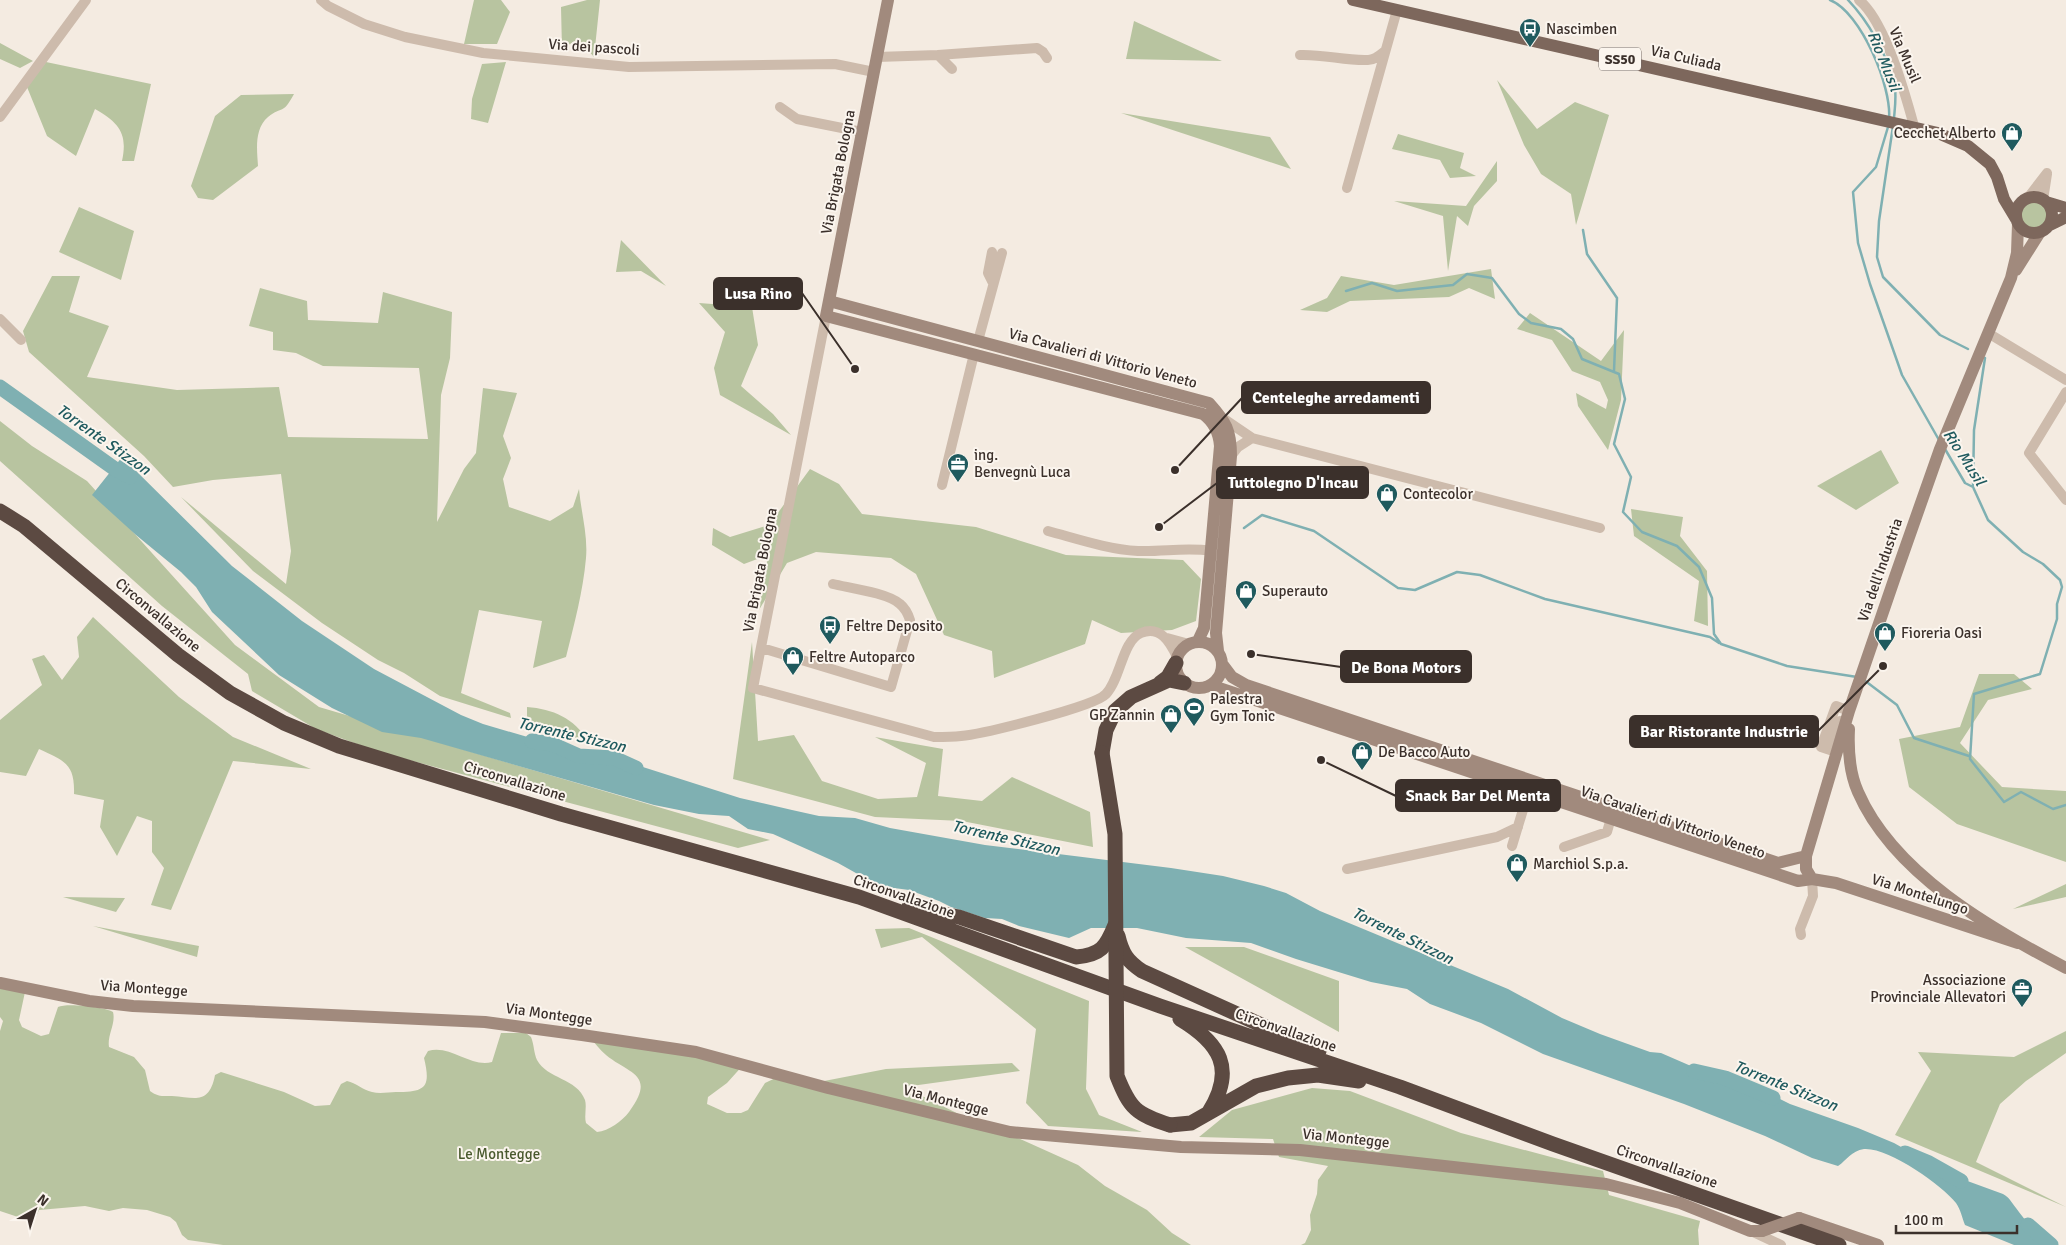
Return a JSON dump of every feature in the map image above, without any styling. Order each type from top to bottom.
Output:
[{"type":"highway","name":"Circonvallazione","points":[[0,511],[31,532],[178,655],[230,693],[284,722],[339,746],[749,868],[859,897],[1160,1006],[1400,1087],[1553,1144],[1839,1245]]},
{"type":"highway","points":[[1158,684],[1168,677],[1177,660]]},
{"type":"highway","points":[[1184,682],[1169,680],[1131,697],[1115,711],[1106,730],[1102,753],[1115,834],[1117,1076],[1127,1101],[1146,1118],[1170,1125],[1190,1123],[1256,1086],[1288,1078],[1318,1075],[1400,1087]]},
{"type":"highway","points":[[859,897],[959,917],[1068,956],[1084,956],[1098,952],[1107,944],[1115,925]]},
{"type":"highway","points":[[1115,925],[1121,951],[1127,961],[1142,971],[1374,1079]]},
{"type":"highway","points":[[1160,1006],[1206,1036],[1220,1055],[1223,1076],[1217,1098],[1207,1114]]},
{"type":"main road","name":"Via Culiada","points":[[1353,0],[1909,125],[1952,138],[1968,146],[1985,159],[2008,191],[2025,200]]},
{"type":"main road","name":"Via Culiada","points":[[1997,177],[2004,199],[2017,221]]},
{"type":"main road","points":[[2066,208],[2034,198],[2025,200],[2017,209],[2017,221],[2025,231],[2044,229],[2066,217]]},
{"type":"main road","points":[[2044,229],[2052,214],[2045,201]]},
{"type":"street","points":[[0,117],[86,0]]},
{"type":"street","name":"Via dei pascoli","points":[[321,0],[328,6],[364,24],[405,37],[483,53],[629,67],[835,64],[874,72]]},
{"type":"street","name":"Via Brigata Bologna","points":[[888,0],[753,688],[934,737],[962,736],[1082,707],[1105,695],[1133,638],[1147,631],[1162,634],[1167,638]]},
{"type":"street","name":"Via Musil","points":[[1859,0],[1866,6],[1890,50],[1909,125]]},
{"type":"street","points":[[1347,188],[1397,10]]},
{"type":"street","points":[[877,57],[1037,48],[1047,58]]},
{"type":"street","points":[[1300,55],[1322,54],[1369,60],[1378,57],[1385,51]]},
{"type":"street","points":[[938,54],[952,69]]},
{"type":"street","points":[[780,107],[797,119],[862,132]]},
{"type":"street","points":[[2025,200],[2047,173],[2045,201]]},
{"type":"street","name":"Via dell'Industria","points":[[1847,710],[1856,690],[1940,450],[2011,278],[2017,254],[2017,221]]},
{"type":"street","name":"Via dell'Industria","points":[[2011,278],[2044,229]]},
{"type":"street","points":[[978,341],[993,283],[997,252]]},
{"type":"street","name":"Via Cavalieri di Vittorio Veneto","points":[[829,301],[1209,403],[1224,419]]},
{"type":"street","name":"Via Cavalieri di Vittorio Veneto","points":[[826,316],[1203,414],[1208,418],[1219,435],[1220,446],[1204,628],[1194,642]]},
{"type":"street","points":[[0,319],[21,340]]},
{"type":"street","points":[[1988,334],[2066,380]]},
{"type":"street","points":[[942,486],[974,354]]},
{"type":"street","points":[[2066,392],[2029,453],[2066,500]]},
{"type":"street","points":[[1224,419],[1252,438],[1600,528]]},
{"type":"street","points":[[1167,638],[1177,660],[1178,674],[1184,682],[1194,687],[1210,686],[1220,676],[1223,665],[1218,651],[1216,634],[1231,456],[1231,436],[1224,419]]},
{"type":"street","points":[[1231,456],[1238,447],[1252,438]]},
{"type":"street","points":[[1048,531],[1114,548],[1139,551],[1198,549],[1211,551]]},
{"type":"street","points":[[762,648],[891,687],[910,620],[907,612],[900,603],[888,598],[833,584]]},
{"type":"street","points":[[1167,638],[1209,644],[1218,651]]},
{"type":"street","points":[[1177,660],[1194,642]]},
{"type":"street","name":"Via Cavalieri di Vittorio Veneto","points":[[1223,665],[1232,677],[1246,685],[1778,863],[1806,856]]},
{"type":"street","name":"Via Cavalieri di Vittorio Veneto","points":[[1210,686],[1529,790],[1798,881],[1812,879]]},
{"type":"street","name":"Via Montelungo","points":[[1847,710],[1842,755],[1871,818],[1891,844],[1939,889],[1979,920],[2066,968]]},
{"type":"street","points":[[1801,935],[1800,929],[1812,896],[1812,879],[1806,869],[1806,856],[1842,755]]},
{"type":"street","points":[[1512,846],[1529,790]]},
{"type":"street","points":[[1564,847],[1607,832],[1611,818]]},
{"type":"street","points":[[1347,869],[1498,837],[1518,827]]},
{"type":"street","name":"Via Montelungo","points":[[1812,879],[1836,883],[2018,943]]},
{"type":"street","points":[[1928,914],[1938,910],[1944,901],[1939,889]]},
{"type":"street","name":"Via Montegge","points":[[0,983],[90,1001],[133,1006],[485,1022],[582,1035],[696,1052],[828,1088],[1010,1132],[1181,1147],[1300,1150],[1606,1184],[1680,1204],[1756,1231]]},
{"type":"street","points":[[1756,1231],[1798,1218],[1878,1245]]},
{"type":"street","points":[[1756,1231],[1781,1245]]},
{"type":"green space","points":[[474,0],[501,0],[510,12],[497,44],[464,44]]},
{"type":"green space","points":[[587,0],[600,0],[594,57],[578,39],[562,49],[561,7]]},
{"type":"green space","points":[[1134,21],[1222,61],[1126,59]]},
{"type":"green space","points":[[0,43],[33,61],[20,68],[0,59]]},
{"type":"green space","points":[[46,62],[151,84],[134,161],[122,161],[124,143],[120,130],[116,124],[95,109],[76,156],[47,136],[27,87]]},
{"type":"green space","points":[[506,62],[488,123],[471,119],[472,99],[482,64]]},
{"type":"green space","points":[[1497,80],[1537,129],[1575,102],[1609,115],[1576,225],[1571,194],[1541,174],[1524,145]]},
{"type":"green space","points":[[294,94],[284,108],[273,113],[260,127],[257,140],[258,166],[213,200],[198,198],[191,186],[215,116],[241,95]]},
{"type":"green space","points":[[1121,113],[1270,137],[1291,169]]},
{"type":"green space","points":[[1398,134],[1464,153],[1460,168],[1476,176],[1450,178],[1440,160],[1392,149]]},
{"type":"green space","points":[[1497,161],[1497,181],[1474,206],[1468,226],[1457,216],[1448,271],[1443,216],[1394,201],[1466,206]]},
{"type":"green space","points":[[2033,199],[2039,200],[2044,204],[2048,209],[2048,221],[2044,226],[2039,230],[2033,231],[2027,230],[2022,226],[2018,221],[2017,215],[2018,209],[2022,204],[2027,200]]},
{"type":"green space","points":[[79,207],[134,231],[121,280],[59,252]]},
{"type":"green space","points":[[621,240],[666,286],[641,271],[616,272]]},
{"type":"green space","points":[[1491,269],[1495,299],[1469,288],[1449,297],[1350,301],[1327,312],[1300,310],[1327,298],[1341,276],[1394,285]]},
{"type":"green space","points":[[52,276],[80,276],[69,312],[109,326],[87,377],[177,390],[279,387],[288,437],[428,439],[419,368],[323,366],[296,353],[273,350],[273,332],[249,326],[260,288],[307,301],[308,320],[378,323],[383,292],[452,312],[450,358],[441,395],[437,522],[464,469],[476,453],[483,388],[517,393],[503,436],[511,458],[503,479],[509,507],[550,521],[573,507],[579,489],[585,532],[585,571],[566,657],[533,668],[542,621],[479,610],[461,693],[510,713],[511,718],[440,696],[404,673],[378,660],[322,623],[253,571],[181,497],[286,584],[291,551],[281,474],[213,480],[173,487],[144,456],[29,352],[23,331]]},
{"type":"green space","points":[[699,303],[752,307],[758,345],[741,386],[773,414],[791,435],[720,395],[714,368],[725,332]]},
{"type":"green space","points":[[1530,313],[1601,361],[1624,330],[1621,400],[1608,450],[1578,406],[1576,393],[1606,409],[1608,400],[1600,382],[1572,371],[1552,340],[1517,329]]},
{"type":"green space","points":[[0,421],[32,446],[87,481],[235,645],[319,707],[770,840],[738,848],[379,752],[316,729],[252,691],[248,674],[162,606],[0,461]]},
{"type":"green space","points":[[1881,450],[1899,483],[1856,510],[1817,486]]},
{"type":"green space","points":[[810,469],[839,484],[862,514],[976,527],[1066,555],[1183,560],[1201,579],[1196,621],[1172,630],[1121,633],[1092,620],[1085,644],[994,678],[992,651],[944,635],[916,574],[891,558],[816,552],[787,563],[759,610],[768,555],[744,564],[712,545],[713,528],[730,537],[769,525]]},
{"type":"green space","points":[[1631,509],[1683,517],[1680,536],[1707,571],[1708,626],[1694,621],[1699,581],[1634,536]]},
{"type":"green space","points":[[93,617],[179,697],[233,737],[311,769],[233,761],[171,910],[151,905],[164,868],[152,852],[152,821],[137,816],[117,856],[100,827],[104,800],[74,794],[74,784],[70,769],[61,760],[39,749],[26,776],[0,772],[0,720],[42,685],[32,659],[44,655],[62,680],[79,657],[77,637]]},
{"type":"green space","points":[[752,642],[758,741],[794,735],[822,781],[878,799],[917,797],[926,763],[875,737],[943,749],[938,796],[982,801],[1012,777],[1090,812],[1093,847],[962,821],[875,817],[733,779]]},
{"type":"green space","points":[[1979,674],[2014,674],[2032,689],[1988,700],[1960,743],[2002,787],[2066,791],[2066,862],[1957,824],[1909,787],[1899,739],[1960,727]]},
{"type":"green space","points":[[527,707],[546,710],[562,716],[576,726],[588,741],[527,724]]},
{"type":"green space","points":[[2066,884],[2066,897],[2013,909]]},
{"type":"green space","points":[[63,897],[125,898],[116,912]]},
{"type":"green space","points":[[93,926],[199,946],[197,957]]},
{"type":"green space","points":[[909,928],[1089,1001],[1086,1089],[1099,1115],[1142,1132],[1048,1126],[1026,1103],[1036,1029],[922,937],[881,948],[875,929]]},
{"type":"green space","points":[[1185,947],[1244,947],[1339,981],[1339,1032]]},
{"type":"green space","name":"Le Montegge","points":[[0,986],[25,992],[19,1020],[22,1027],[41,1036],[49,1034],[58,1007],[69,1005],[86,1006],[113,1012],[109,1047],[134,1057],[145,1070],[150,1091],[163,1096],[200,1098],[205,1096],[209,1092],[215,1075],[221,1072],[284,1092],[315,1106],[330,1105],[341,1084],[347,1081],[375,1093],[414,1091],[424,1086],[426,1082],[424,1058],[428,1051],[444,1051],[476,1062],[492,1062],[501,1033],[526,1033],[531,1037],[536,1058],[542,1066],[576,1087],[581,1093],[586,1103],[586,1123],[597,1132],[611,1128],[629,1112],[637,1099],[640,1082],[637,1076],[606,1055],[590,1038],[745,1063],[727,1083],[708,1097],[707,1104],[727,1113],[741,1113],[748,1110],[765,1083],[786,1073],[819,1082],[886,1069],[1012,1063],[1020,1071],[904,1087],[987,1128],[1018,1138],[1078,1165],[1105,1186],[1147,1210],[1172,1233],[1191,1245],[223,1245],[188,1240],[182,1235],[176,1222],[170,1217],[147,1210],[123,1208],[109,1211],[85,1206],[39,1210],[36,1217],[30,1221],[0,1211],[0,1031],[3,1021],[0,1017]]},
{"type":"green space","points":[[2066,1031],[2066,1053],[2026,1081],[2000,1104],[1976,1162],[2066,1207],[1895,1135],[1931,1071],[1918,1052],[2014,1057]]},
{"type":"green space","points":[[1312,1088],[1350,1091],[1461,1133],[1603,1171],[1609,1195],[1700,1221],[1698,1230],[1699,1245],[1301,1245],[1305,1243],[1311,1230],[1310,1215],[1317,1194],[1318,1180],[1328,1166],[1279,1157],[1273,1139],[1199,1137],[1232,1110]]},
{"type":"water","points":[[122,457],[232,566],[302,621],[374,669],[461,715],[483,724],[555,745],[599,753],[740,798],[819,816],[855,818],[890,828],[985,845],[1223,876],[1286,893],[1320,911],[1508,989],[1562,1018],[1600,1034],[1650,1052],[1661,1053],[1737,1086],[1766,1092],[1790,1104],[1894,1143],[1951,1175],[2003,1194],[2033,1228],[2052,1245],[2014,1245],[1965,1225],[1958,1206],[1949,1195],[1914,1168],[1887,1154],[1864,1149],[1852,1154],[1838,1166],[1812,1158],[1765,1136],[1684,1104],[1543,1054],[1481,1023],[1430,1004],[1407,989],[1371,982],[1251,943],[1186,938],[1137,928],[1091,928],[1069,938],[1019,926],[1002,919],[985,918],[909,890],[879,886],[838,863],[773,834],[748,829],[729,816],[699,814],[654,805],[421,738],[382,732],[332,708],[279,675],[212,612],[196,587],[181,572],[92,495]]},
{"type":"waterway","name":"Rio Musil","points":[[1830,0],[1842,7],[1853,19],[1872,52],[1880,70],[1885,89],[1889,105],[1889,119]]},
{"type":"waterway","points":[[1848,0],[1876,38],[1891,72],[1896,100],[1894,118]]},
{"type":"waterway","points":[[1893,126],[1879,221],[1877,257],[1883,277],[1940,335],[1968,349]]},
{"type":"waterway","name":"Rio Musil","points":[[1888,127],[1876,167],[1853,192],[1858,243],[1870,284],[1902,375],[1939,440]]},
{"type":"waterway","points":[[1583,230],[1587,254],[1617,298],[1614,371]]},
{"type":"waterway","points":[[1346,291],[1372,283],[1397,291],[1453,285],[1467,274],[1492,278],[1519,314],[1531,323],[1561,329],[1573,339],[1582,359],[1619,374],[1625,399],[1614,444],[1631,477],[1623,512],[1642,532],[1677,546],[1699,567],[1712,598],[1714,634],[1721,644],[1787,666],[1857,677]]},
{"type":"waterway","points":[[1973,487],[1974,430],[1985,358]]},
{"type":"waterway","name":"Torrente Stizzon","points":[[0,387],[115,469],[130,477]]},
{"type":"waterway","name":"Rio Musil","points":[[1945,449],[1965,483],[1973,487],[1988,520],[2023,552],[2043,564],[2060,580],[2062,587],[2057,604],[2057,619],[2040,674],[1974,694],[1970,759],[2004,802],[2021,792],[2053,809],[2066,805]]},
{"type":"waterway","points":[[1244,528],[1262,515],[1314,531],[1398,588],[1415,590],[1457,572],[1480,575],[1545,599],[1710,637],[1719,643]]},
{"type":"waterway","points":[[1864,680],[1897,705],[1914,738],[1969,756]]},
{"type":"waterway","name":"Torrente Stizzon","points":[[532,741],[552,744],[579,756],[614,758],[636,768]]},
{"type":"waterway","name":"Torrente Stizzon","points":[[1694,1071],[1725,1078],[1773,1098]]},
{"type":"waterway","name":"Torrente Stizzon","points":[[1905,1153],[1929,1163],[1961,1181]]},
{"type":"waterway","name":"Torrente Stizzon","points":[[2028,1225],[2051,1245]]},
{"type":"place","name":"Nascimben","points":[[1530,48]]},
{"type":"place","name":"Cecchet Alberto","points":[[2012,152]]},
{"type":"place","name":"Lusa Rino","points":[[855,369]]},
{"type":"place","name":"Centeleghe arredamenti","points":[[1175,470]]},
{"type":"place","name":"ing. Benvegnù Luca","points":[[958,483]]},
{"type":"place","name":"Contecolor","points":[[1387,513]]},
{"type":"place","name":"Tuttolegno D'Incau","points":[[1159,527]]},
{"type":"place","name":"Superauto","points":[[1246,610]]},
{"type":"place","name":"Feltre Deposito","points":[[830,645]]},
{"type":"place","name":"Fioreria Oasi","points":[[1885,652]]},
{"type":"place","name":"De Bona Motors","points":[[1251,654]]},
{"type":"place","name":"Bar Ristorante Industrie","points":[[1883,666]]},
{"type":"place","name":"Feltre Autoparco","points":[[793,676]]},
{"type":"place","name":"Palestra Gym Tonic","points":[[1194,727]]},
{"type":"place","name":"GP Zannin","points":[[1171,734]]},
{"type":"place","name":"Snack Bar Del Menta","points":[[1321,760]]},
{"type":"place","name":"De Bacco Auto","points":[[1362,771]]},
{"type":"place","name":"Marchiol S.p.a.","points":[[1517,883]]},
{"type":"place","name":"Associazione Provinciale Allevatori","points":[[2022,1008]]}]
